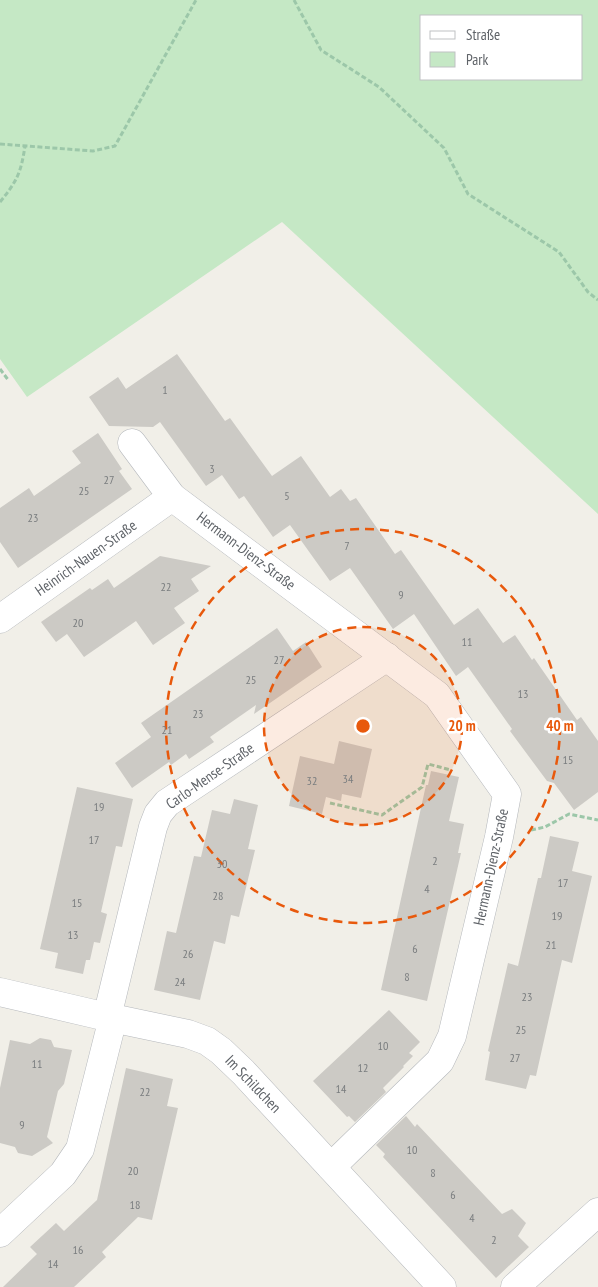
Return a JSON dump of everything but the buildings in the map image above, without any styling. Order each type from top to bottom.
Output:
[{"type":"street","name":"Hermann-Dienz-Straße","points":[[132,443],[172,497],[437,695],[507,794],[499,837],[452,1036],[440,1061],[331,1167]]},
{"type":"street","name":"Heinrich-Nauen-Straße","points":[[0,619],[172,497]]},
{"type":"street","name":"Carlo-Mense-Straße","points":[[0,1233],[63,1174],[80,1149],[153,827],[158,814],[167,803],[387,657]]},
{"type":"street","name":"Im Schildchen","points":[[0,992],[188,1034],[207,1041],[221,1051],[243,1072],[442,1287]]},
{"type":"street","points":[[515,1287],[598,1212]]},
{"type":"path","points":[[0,144],[93,151],[115,146],[196,0]]},
{"type":"path","points":[[294,0],[321,50],[379,87],[444,148],[468,194],[559,252],[588,292],[598,300]]},
{"type":"path","points":[[0,202],[12,187],[22,169],[25,146]]},
{"type":"path","points":[[0,369],[9,381]]},
{"type":"path","points":[[330,803],[382,815],[422,787],[428,764],[498,782]]},
{"type":"path","points":[[499,837],[545,827],[569,814],[598,820]]},
{"type":"green space","points":[[0,0],[598,0],[598,514],[282,222],[27,397],[0,359]]}]
